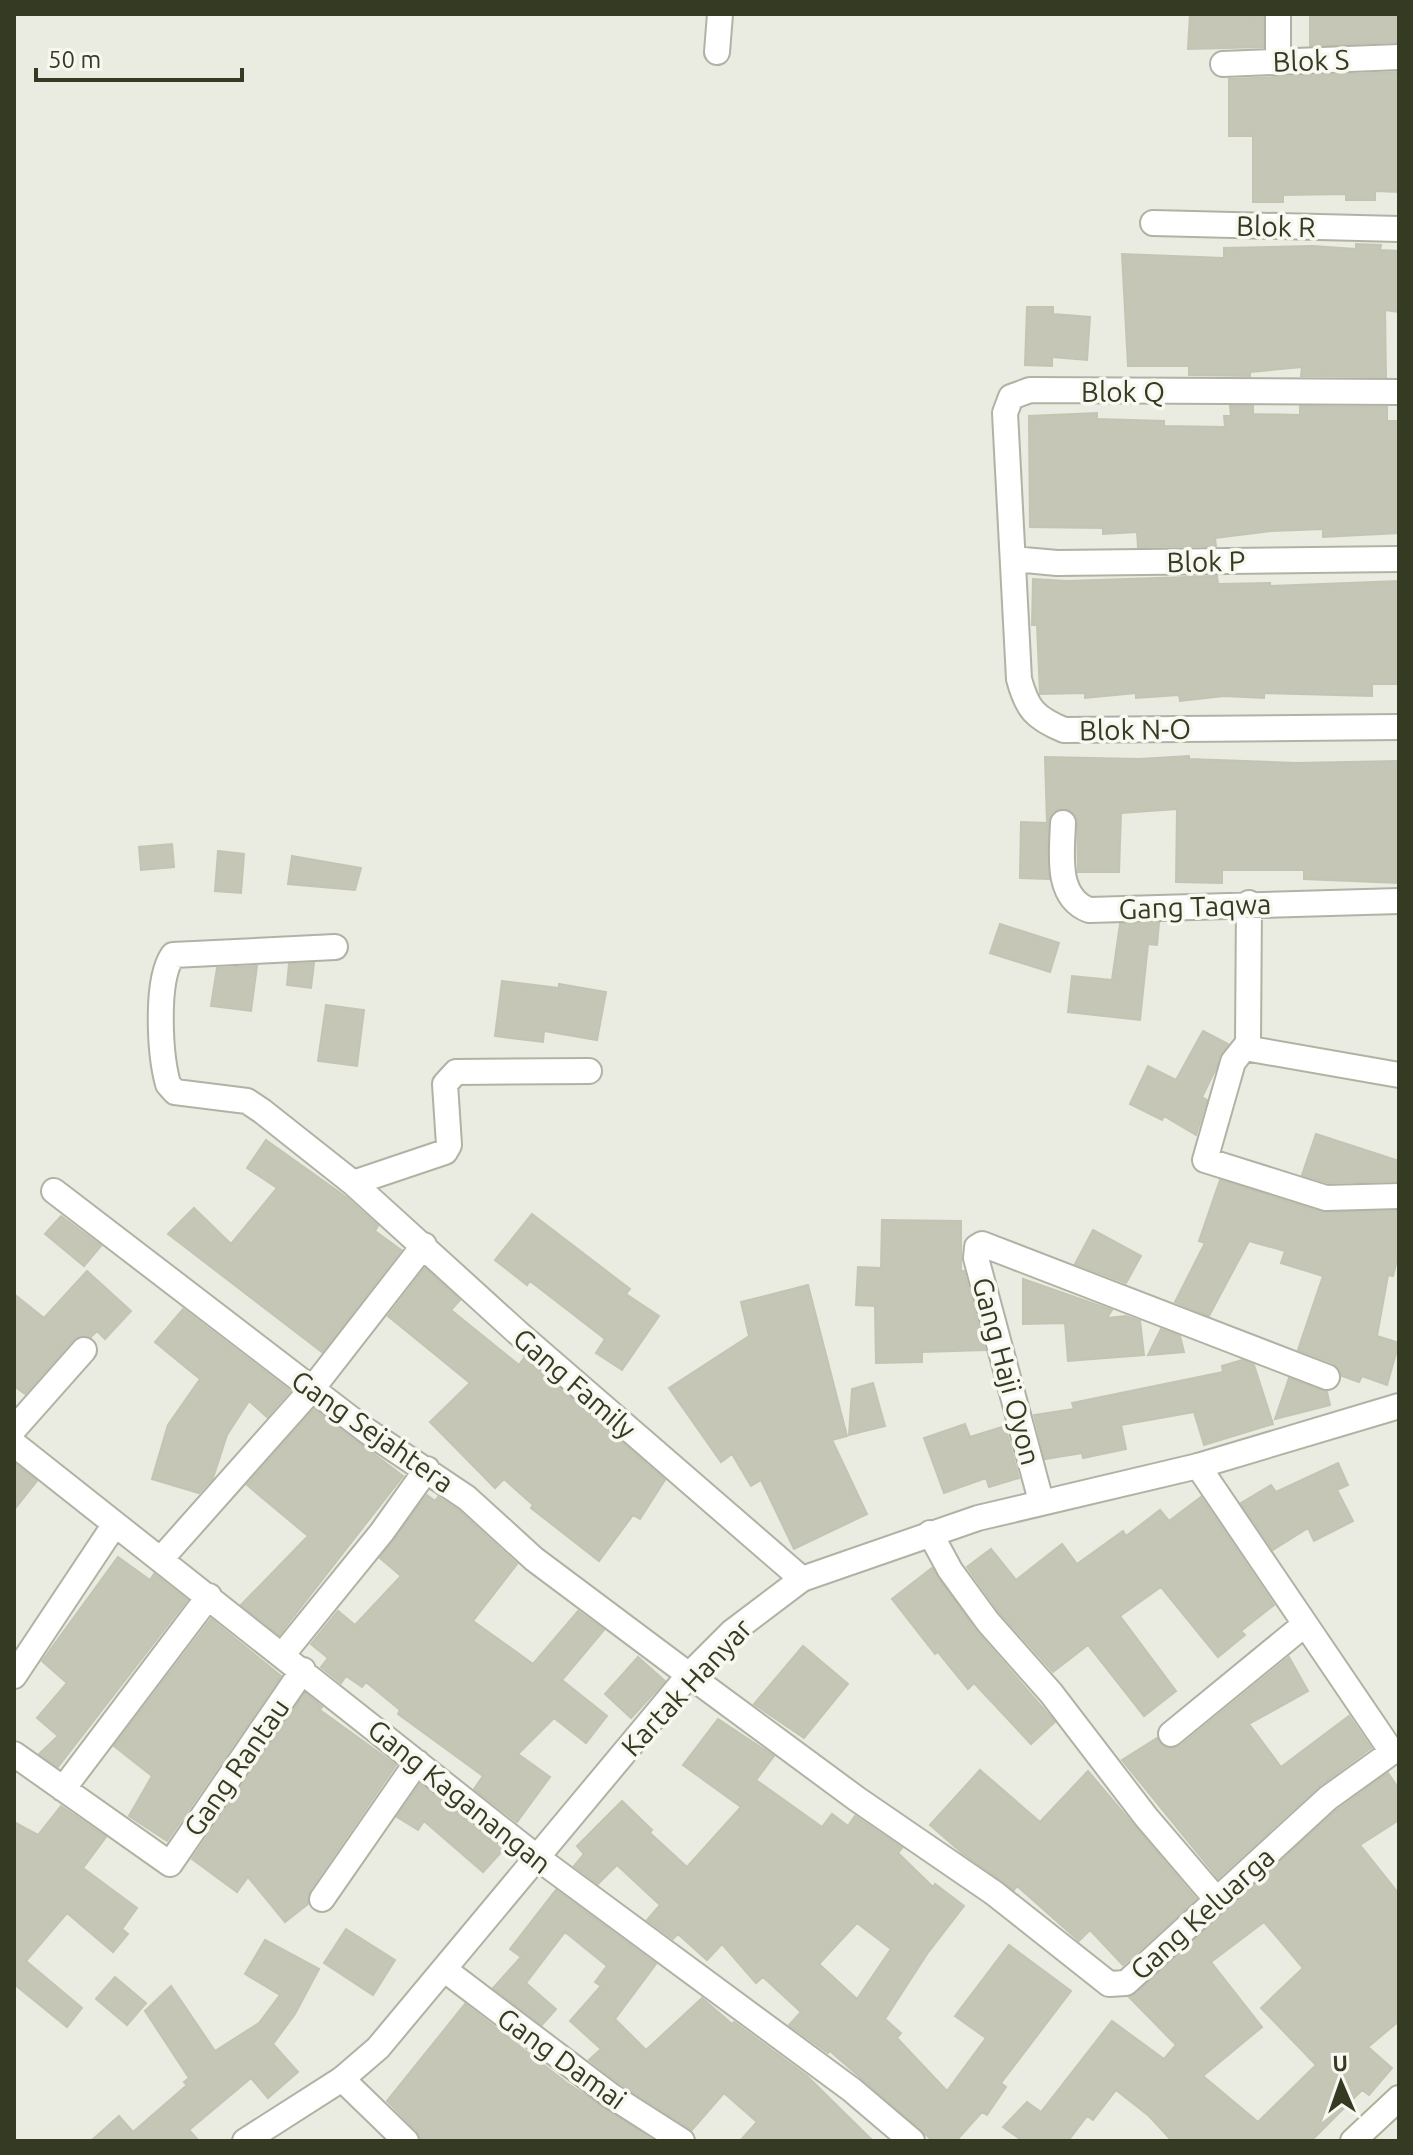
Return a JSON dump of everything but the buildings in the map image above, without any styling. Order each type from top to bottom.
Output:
[{"type":"street","points":[[717,52],[720,14]]},
{"type":"street","points":[[1278,14],[1278,61]]},
{"type":"street","name":"Blok S","points":[[1223,64],[1399,57]]},
{"type":"street","name":"Blok R","points":[[1153,223],[1399,229]]},
{"type":"street","name":"Blok Q","points":[[1014,559],[1005,413],[1011,397],[1030,390],[1399,392]]},
{"type":"street","name":"Blok P","points":[[1014,559],[1072,563],[1399,559]]},
{"type":"street","name":"Blok N-O","points":[[1014,559],[1019,679],[1026,704],[1044,722],[1064,730],[1399,727]]},
{"type":"street","name":"Gang Taqwa","points":[[1063,823],[1061,862],[1066,885],[1077,905],[1089,910],[1399,901]]},
{"type":"street","points":[[1249,903],[1251,953],[1245,1048],[1233,1062],[1205,1160],[1315,1196],[1399,1196]]},
{"type":"street","name":"Gang Family","points":[[335,947],[173,955],[164,978],[164,1071],[168,1084],[175,1092],[247,1101],[353,1183],[517,1332],[802,1579]]},
{"type":"street","points":[[1245,1048],[1399,1075]]},
{"type":"street","points":[[353,1183],[445,1152],[449,1145],[445,1084],[456,1072],[589,1071]]},
{"type":"street","name":"Gang Sejahtera","points":[[54,1191],[312,1389],[467,1498],[534,1559],[689,1675]]},
{"type":"street","name":"Gang Haji Oyon","points":[[1041,1501],[976,1258],[977,1247],[982,1244],[1327,1377]]},
{"type":"street","points":[[161,1559],[312,1389],[424,1245]]},
{"type":"street","points":[[14,1429],[84,1350]]},
{"type":"street","name":"Kartak Hanyar","points":[[245,2141],[342,2079],[378,2048],[689,1675],[732,1632],[802,1579],[930,1533],[1041,1501],[1198,1466],[1399,1406]]},
{"type":"street","name":"Gang Kaganangan","points":[[14,1444],[535,1856],[852,2090],[912,2141]]},
{"type":"street","name":"Gang Keluarga","points":[[689,1675],[857,1799],[994,1893],[1109,1984],[1126,1983],[1328,1798],[1396,1756],[1198,1466]]},
{"type":"street","points":[[283,1654],[382,1532],[427,1469]]},
{"type":"street","points":[[14,1676],[115,1524]]},
{"type":"street","points":[[930,1533],[950,1570],[988,1622],[1060,1703],[1146,1817],[1217,1900]]},
{"type":"street","points":[[14,1754],[63,1789],[209,1596]]},
{"type":"street","points":[[1171,1734],[1304,1625]]},
{"type":"street","name":"Gang Rantau","points":[[63,1789],[170,1864],[303,1670]]},
{"type":"street","points":[[322,1899],[417,1762]]},
{"type":"street","name":"Gang Damai","points":[[445,1970],[610,2095],[682,2141]]},
{"type":"street","points":[[342,2079],[406,2141]]},
{"type":"street","points":[[1353,2141],[1399,2098]]}]
